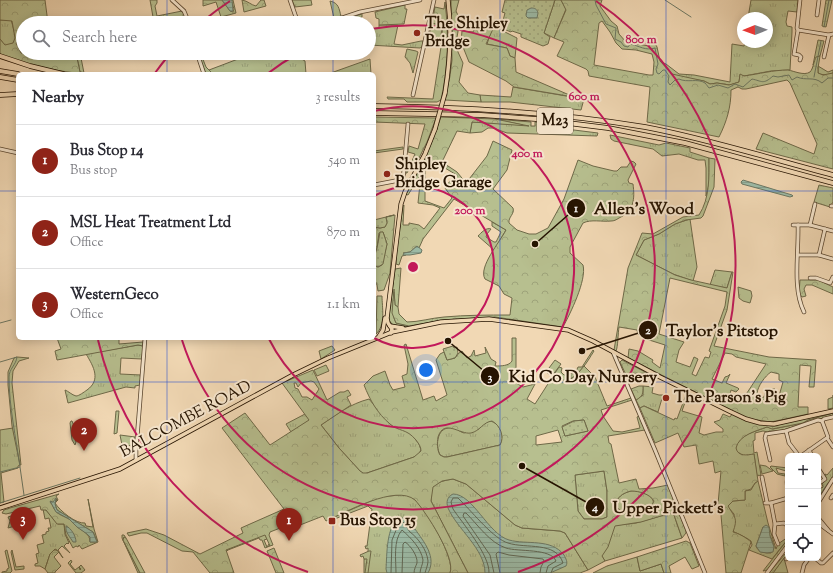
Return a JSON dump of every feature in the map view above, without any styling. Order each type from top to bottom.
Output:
[{"type":"highway","points":[[0,56],[55,72]]},
{"type":"highway","points":[[0,71],[16,74]]},
{"type":"highway","points":[[0,77],[16,80]]},
{"type":"highway","points":[[0,95],[16,94]]},
{"type":"highway","name":"M23","points":[[376,106],[492,109],[592,119],[647,128],[705,141],[833,175]]},
{"type":"highway","name":"M23","points":[[376,113],[489,116],[536,119],[608,128],[685,143],[833,183]]},
{"type":"main road","points":[[387,311],[387,320],[392,329],[389,334],[385,332],[384,329],[398,214],[409,183],[425,154],[435,129],[445,93],[450,52],[448,0]]},
{"type":"main road","name":"BALCOMBE ROAD","points":[[377,339],[389,334],[437,322],[457,320],[489,319],[568,330],[742,417],[760,423],[774,424],[833,411]]},
{"type":"main road","points":[[377,339],[386,326],[390,326]]},
{"type":"main road","name":"BALCOMBE ROAD","points":[[390,326],[408,329]]},
{"type":"main road","name":"BALCOMBE ROAD","points":[[0,508],[104,475],[136,460],[324,359],[374,340]]},
{"type":"street","points":[[172,0],[184,11],[186,16]]},
{"type":"street","points":[[290,0],[296,16]]},
{"type":"street","points":[[349,16],[420,0]]},
{"type":"street","points":[[413,95],[434,0]]},
{"type":"street","points":[[800,0],[798,30],[794,56],[799,55],[801,57],[800,60]]},
{"type":"street","points":[[817,15],[819,0]]},
{"type":"street","points":[[798,30],[828,35],[833,34]]},
{"type":"street","points":[[824,58],[828,35]]},
{"type":"street","points":[[199,60],[203,72]]},
{"type":"street","points":[[403,180],[408,124]]},
{"type":"street","points":[[0,149],[16,153]]},
{"type":"street","points":[[376,185],[403,180],[409,183]]},
{"type":"street","points":[[810,225],[816,204]]},
{"type":"street","points":[[793,225],[810,225],[833,231]]},
{"type":"street","points":[[798,225],[799,303],[804,312]]},
{"type":"street","points":[[819,255],[825,229]]},
{"type":"street","points":[[798,255],[819,255],[833,259]]},
{"type":"street","points":[[810,278],[816,278],[830,283],[833,277]]},
{"type":"street","points":[[136,460],[145,340]]},
{"type":"street","points":[[613,352],[705,573]]},
{"type":"street","points":[[617,362],[622,357]]},
{"type":"street","points":[[770,460],[765,435],[768,433],[786,431],[818,420],[822,421],[833,416]]},
{"type":"street","points":[[822,421],[828,434],[827,438],[833,447]]},
{"type":"street","points":[[786,431],[790,442],[798,453]]},
{"type":"street","points":[[804,453],[827,438]]},
{"type":"street","points":[[821,473],[824,478],[824,481],[821,482]]},
{"type":"street","points":[[762,477],[775,524],[774,534],[778,544]]},
{"type":"street","points":[[821,499],[833,479]]},
{"type":"street","points":[[821,500],[823,496]]},
{"type":"street","points":[[768,503],[785,498]]},
{"type":"street","points":[[821,522],[829,531]]},
{"type":"street","points":[[775,524],[783,523],[786,525]]},
{"type":"street","points":[[821,525],[833,534]]},
{"type":"street","points":[[767,573],[784,549]]},
{"type":"street","points":[[819,561],[823,563],[833,553]]},
{"type":"street","points":[[802,573],[804,564],[806,561]]},
{"type":"green space","points":[[0,0],[45,0],[47,16],[16,16],[16,60],[77,60],[80,72],[45,68],[20,62],[0,54],[0,39],[5,45],[13,43],[15,38],[12,21],[0,20]]},
{"type":"green space","points":[[150,0],[157,0],[155,6],[157,16],[153,16]]},
{"type":"green space","points":[[203,0],[222,0],[230,11],[233,12],[234,9],[231,0],[233,0],[236,13],[221,16],[216,2],[203,6]]},
{"type":"green space","points":[[242,0],[256,6],[261,0],[264,0],[266,6],[244,12]]},
{"type":"green space","points":[[292,0],[311,0],[312,5],[295,7]]},
{"type":"green space","points":[[451,0],[459,0],[456,11],[460,20],[456,43],[463,63],[459,82],[468,93],[480,95],[481,102],[445,100],[452,60]]},
{"type":"green space","points":[[505,0],[555,0],[544,33],[550,37],[548,44],[543,46],[521,37],[521,34],[501,28],[505,13],[502,12]]},
{"type":"green space","points":[[555,0],[561,0],[566,9],[554,38],[544,33]]},
{"type":"green space","points":[[561,0],[602,0],[600,6],[611,21],[617,26],[619,34],[626,42],[649,46],[653,40],[657,47],[660,61],[672,74],[704,81],[710,84],[717,83],[729,85],[739,82],[740,74],[744,76],[771,71],[788,70],[808,73],[813,67],[816,57],[820,56],[818,73],[823,75],[833,73],[833,169],[756,149],[763,133],[814,154],[817,144],[790,83],[787,80],[746,89],[738,87],[731,90],[728,114],[719,137],[647,122],[650,87],[589,76],[586,69],[557,56],[564,42],[554,38],[566,10]],"holes":[[[602,21],[616,43],[622,49],[636,50],[652,54],[654,62],[653,75],[594,65],[599,23]]]},
{"type":"green space","points":[[751,0],[798,0],[797,12],[788,11],[786,22],[787,26],[792,27],[790,70],[771,71],[744,76],[740,75],[739,82],[730,85],[717,83],[710,84],[704,81],[680,77],[669,73],[661,62],[679,74],[694,75],[730,82],[732,44],[737,45],[737,48],[773,48],[773,12],[749,12]]},
{"type":"green space","points":[[826,0],[832,0],[826,27],[822,26]]},
{"type":"green space","points":[[330,1],[337,5],[341,16],[334,16]]},
{"type":"green space","points":[[445,2],[447,51],[441,100],[437,102],[407,102],[404,99],[388,99],[387,97],[433,99],[443,27],[432,23],[435,7],[444,9]]},
{"type":"green space","points":[[405,5],[405,9],[407,9],[404,24],[379,25],[379,19],[376,18],[375,12]]},
{"type":"green space","points":[[182,11],[185,16],[157,16]]},
{"type":"green space","points":[[0,20],[11,20],[16,38],[16,45],[5,46],[0,39]]},
{"type":"green space","points":[[432,23],[442,26],[440,46],[427,44]]},
{"type":"green space","points":[[483,24],[493,29],[486,44],[507,48],[510,56],[515,58],[516,72],[574,97],[514,87],[506,81],[469,62],[461,42],[462,31],[473,32],[476,26],[480,27]]},
{"type":"green space","points":[[379,25],[398,25],[394,44],[402,45],[423,41],[422,47],[376,45],[376,28],[379,28]]},
{"type":"green space","points":[[493,26],[496,27],[496,29],[497,28],[517,38],[515,58],[510,56],[507,48],[487,44]]},
{"type":"green space","points":[[818,40],[824,41],[820,56],[817,57],[813,65]]},
{"type":"green space","points":[[407,49],[418,52],[413,73],[410,63],[405,57]]},
{"type":"green space","points":[[77,60],[81,60],[84,72],[80,72]]},
{"type":"green space","points":[[201,60],[203,60],[206,67],[211,72],[205,72]]},
{"type":"green space","points":[[235,60],[303,60],[305,61],[306,72],[211,72],[209,70]]},
{"type":"green space","points":[[367,60],[370,60],[371,72],[334,72]]},
{"type":"green space","points":[[818,66],[828,72],[833,70],[833,73],[826,75],[819,74]]},
{"type":"green space","points":[[513,87],[584,99],[581,110],[510,102],[481,102],[480,95],[511,97]]},
{"type":"green space","points":[[376,117],[436,118],[427,142],[415,166],[410,167],[406,173],[407,162],[411,163],[415,154],[408,152],[409,146],[418,149],[425,124],[376,122]]},
{"type":"green space","points":[[441,117],[495,119],[529,126],[472,122],[470,133],[457,131],[442,162],[457,172],[466,183],[487,156],[493,141],[512,150],[507,170],[493,189],[513,208],[509,223],[517,230],[529,234],[536,234],[548,228],[564,199],[578,160],[593,166],[614,171],[617,171],[621,167],[627,167],[631,161],[636,164],[628,180],[629,183],[633,184],[634,195],[631,208],[628,212],[614,221],[589,221],[583,223],[570,247],[570,253],[583,265],[584,271],[577,297],[563,327],[495,317],[443,320],[409,326],[396,323],[392,313],[394,289],[395,305],[398,307],[399,314],[407,322],[452,316],[510,315],[512,298],[504,294],[499,286],[485,279],[484,274],[484,268],[487,261],[506,230],[454,199],[423,239],[419,248],[417,246],[410,252],[403,253],[406,255],[402,256],[399,265],[396,264],[396,252],[403,206],[404,205],[403,225],[409,225],[409,223],[419,225],[424,229],[440,208],[433,205],[418,203],[421,174],[408,195],[405,194],[431,144]],"holes":[[[445,168],[455,174],[445,188],[452,198],[444,208],[425,201],[425,169]]]},
{"type":"green space","points":[[495,119],[531,122],[531,126],[535,126],[535,122],[566,126],[566,129],[598,133],[597,136],[507,133],[493,128],[488,128],[482,132],[470,133],[472,122],[523,125]]},
{"type":"green space","points":[[610,135],[659,145],[666,143],[690,148],[690,152],[709,158],[709,184],[706,196],[705,160],[698,160],[679,154],[662,156],[653,149],[614,141],[611,139]]},
{"type":"green space","points":[[403,147],[403,149],[376,153],[376,151]]},
{"type":"green space","points":[[709,158],[715,159],[714,187],[703,216],[701,218],[686,220],[675,224],[659,234],[644,240],[636,255],[675,275],[727,288],[733,272],[727,310],[714,346],[769,357],[816,360],[814,387],[809,387],[811,366],[800,365],[798,407],[808,407],[808,414],[771,422],[757,420],[755,423],[772,426],[833,412],[803,423],[772,429],[767,427],[748,434],[738,444],[736,448],[739,453],[743,455],[754,454],[758,481],[751,489],[745,491],[745,500],[733,501],[728,506],[735,518],[733,532],[751,542],[741,573],[726,573],[721,515],[718,504],[721,471],[715,473],[713,461],[699,464],[696,445],[684,447],[678,433],[655,443],[640,408],[644,406],[674,420],[675,418],[677,419],[687,392],[688,394],[682,411],[702,417],[699,433],[704,435],[723,432],[723,429],[714,422],[720,420],[723,414],[730,417],[732,414],[728,412],[729,409],[628,358],[629,349],[638,351],[653,360],[652,362],[660,368],[665,345],[646,339],[638,334],[637,330],[619,327],[617,349],[616,351],[614,350],[628,268],[642,233],[653,234],[683,217],[699,215],[707,195]],"holes":[[[670,278],[727,292],[725,306],[709,351],[711,352],[709,358],[705,357],[696,376],[692,374],[698,359],[694,357],[690,367],[676,362],[679,350],[684,342],[659,334]],[[725,353],[766,364],[741,402],[730,394],[731,390],[736,392],[739,389],[726,383],[730,374],[725,377],[722,383],[712,379]],[[771,372],[779,374],[779,380],[783,382],[779,396],[774,395],[775,389],[770,389],[765,393],[764,397],[761,398],[757,393],[762,381]]]},
{"type":"green space","points":[[819,185],[833,188],[833,202],[830,207],[814,202]]},
{"type":"green space","points":[[395,215],[390,273],[384,290],[378,291],[376,283],[376,266],[378,267],[382,265],[387,244],[383,232],[379,233],[376,251],[376,227],[385,227],[387,223],[386,217]]},
{"type":"green space","points":[[386,217],[387,223],[385,227],[376,227],[376,220]]},
{"type":"green space","points":[[690,219],[697,267],[693,281],[673,274],[636,255],[644,240],[659,234],[675,224]]},
{"type":"green space","points":[[492,222],[506,230],[494,250],[478,236],[485,230],[491,229],[486,237],[496,242],[501,232],[492,226]]},
{"type":"green space","points":[[380,232],[383,232],[387,244],[383,264],[378,267],[376,266]]},
{"type":"green space","points":[[401,268],[398,307],[395,305],[394,292],[393,315],[396,323],[409,326],[403,327],[392,324],[389,320],[395,269]]},
{"type":"green space","points":[[715,270],[732,272],[727,288],[710,285]]},
{"type":"green space","points":[[800,280],[818,280],[833,287],[833,294],[812,285],[806,285],[804,289],[806,296],[802,297],[799,293]]},
{"type":"green space","points":[[738,287],[751,291],[752,296],[750,303],[739,298]]},
{"type":"green space","points":[[377,296],[382,296],[383,316],[381,326],[376,334]]},
{"type":"green space","points":[[512,338],[516,338],[516,383],[523,387],[535,384],[527,399],[535,404],[553,376],[563,380],[571,379],[584,366],[595,377],[607,406],[631,398],[632,400],[601,410],[603,416],[613,431],[622,432],[640,428],[637,417],[639,416],[645,430],[608,436],[619,483],[636,479],[639,489],[668,485],[686,531],[682,538],[674,515],[671,513],[641,522],[615,526],[608,547],[602,556],[605,561],[588,570],[565,533],[560,531],[522,528],[515,525],[466,484],[453,479],[442,481],[433,487],[431,501],[468,573],[450,573],[451,566],[449,557],[439,535],[420,506],[415,500],[407,496],[396,495],[371,501],[326,521],[323,516],[295,527],[293,523],[270,532],[269,535],[273,545],[270,546],[265,535],[226,550],[234,573],[210,573],[193,552],[182,551],[147,533],[129,536],[127,533],[146,529],[164,535],[200,554],[243,533],[241,528],[284,509],[222,428],[245,413],[270,445],[309,420],[282,383],[313,370],[327,400],[340,392],[348,390],[351,395],[347,397],[351,405],[321,425],[360,471],[367,473],[414,457],[421,451],[419,444],[412,436],[396,428],[385,420],[371,401],[364,385],[373,376],[385,371],[393,390],[405,387],[402,376],[407,374],[408,364],[404,345],[406,344],[423,400],[434,396],[436,401],[447,395],[436,360],[440,354],[444,352],[447,360],[455,358],[462,351],[467,358],[471,356],[474,350],[475,356],[486,353],[485,347],[491,359],[496,362],[495,366],[507,365],[512,361]],"holes":[[[311,381],[314,382],[319,389],[312,400],[307,397],[302,397],[298,389],[295,388],[294,383],[296,383],[298,387],[301,383]],[[584,420],[588,431],[565,436],[562,426],[573,421]],[[492,421],[495,423],[501,432],[502,438],[500,445],[447,457],[440,455],[438,451],[438,437],[441,431],[448,428],[471,433]],[[558,430],[562,442],[536,445],[536,436]],[[604,471],[607,491],[607,517],[602,519],[584,519],[578,511],[575,475]],[[631,491],[641,492],[650,496],[654,501],[651,507],[628,513],[623,512],[619,510],[616,503],[620,496]]]},
{"type":"green space","points":[[58,340],[119,340],[119,344],[143,342],[143,346],[138,345],[57,360],[55,351],[61,349]]},
{"type":"green space","points":[[138,345],[143,346],[142,359],[121,358],[120,374],[141,375],[140,385],[135,386],[135,388],[126,387],[68,403],[65,390],[77,396],[87,390],[94,382],[94,368],[86,354]]},
{"type":"green space","points":[[332,346],[335,350],[321,359],[319,351]]},
{"type":"green space","points":[[453,346],[454,348],[457,347],[458,353],[455,358],[447,360],[443,349]]},
{"type":"green space","points":[[593,350],[594,351],[578,374],[568,380],[563,381],[553,376],[559,367],[562,368],[561,372],[564,375],[569,373],[575,374],[578,367],[582,367]]},
{"type":"green space","points":[[14,358],[29,358],[19,361],[13,371],[12,383],[21,465],[12,426],[8,385],[8,372]]},
{"type":"green space","points":[[555,360],[561,364],[552,376],[546,372]]},
{"type":"green space","points":[[622,360],[647,373],[626,375],[620,362]]},
{"type":"green space","points":[[326,365],[329,371],[317,376],[314,370]]},
{"type":"green space","points":[[643,386],[653,387],[652,393],[663,395],[658,412],[644,406],[640,408],[636,400],[643,395]]},
{"type":"green space","points":[[643,386],[643,393],[636,400],[631,389]]},
{"type":"green space","points":[[833,397],[833,408],[828,409],[828,399]]},
{"type":"green space","points":[[369,399],[390,424],[412,435],[419,444],[421,450],[418,455],[414,457],[364,474],[339,448],[321,425],[338,413]]},
{"type":"green space","points":[[116,411],[119,411],[117,433],[114,434]]},
{"type":"green space","points":[[833,413],[833,415],[783,430],[755,433],[755,440],[753,441],[754,453],[757,452],[761,475],[757,476],[754,454],[744,456],[736,451],[738,441],[752,432],[767,427],[773,429],[803,423],[808,420]]},
{"type":"green space","points":[[305,414],[310,420],[291,432],[286,424]]},
{"type":"green space","points":[[584,420],[588,431],[565,436],[562,427],[574,421]]},
{"type":"green space","points":[[71,421],[74,426],[80,425],[82,433],[79,426],[73,427],[76,442],[75,445],[72,440]]},
{"type":"green space","points":[[490,421],[497,424],[501,431],[502,442],[500,445],[447,457],[440,455],[438,451],[438,437],[443,430],[447,428],[454,428],[464,433],[479,429],[485,423]]},
{"type":"green space","points":[[13,428],[20,465],[18,468],[1,473],[4,502],[0,503],[0,430]]},
{"type":"green space","points":[[120,435],[135,437],[134,446],[122,445]]},
{"type":"green space","points":[[760,465],[766,466],[773,471],[762,474]]},
{"type":"green space","points":[[770,467],[785,468],[785,471],[776,468],[778,473],[785,474],[785,476],[777,474]]},
{"type":"green space","points":[[833,468],[833,476],[821,495],[821,488],[823,487],[822,484],[826,480],[825,474],[827,475]]},
{"type":"green space","points":[[604,471],[607,491],[607,517],[602,519],[584,519],[578,511],[575,475]]},
{"type":"green space","points":[[453,479],[466,484],[515,525],[522,528],[560,531],[565,533],[588,570],[580,573],[468,573],[431,501],[432,488],[436,484]]},
{"type":"green space","points":[[758,481],[776,549],[778,544],[785,539],[785,543],[772,559],[749,550],[752,545],[751,541],[732,531],[734,514],[728,505],[733,501],[745,500],[745,491],[751,490]],"holes":[[[763,527],[770,536],[774,548],[771,553],[758,550],[756,546]]]},
{"type":"green space","points":[[631,491],[638,491],[646,494],[652,498],[653,505],[641,510],[627,513],[619,510],[616,506],[617,500],[623,494]]},
{"type":"green space","points":[[59,494],[56,496],[58,500],[56,502],[57,499],[53,503],[51,501],[50,502],[54,509],[85,532],[89,536],[90,542],[96,542],[97,541],[93,532],[57,510],[55,504],[73,519],[81,523],[85,523],[86,526],[93,527],[88,499],[98,542],[82,549],[79,545],[78,547],[76,546],[73,548],[66,535],[64,524],[57,524],[46,510],[41,510],[40,506],[6,514],[2,513],[4,510]]},
{"type":"green space","points":[[399,495],[412,498],[425,512],[444,546],[451,566],[450,573],[364,573],[364,559],[368,558],[368,548],[366,549],[365,546],[367,546],[372,509],[368,506],[332,520],[332,518],[380,497]]},
{"type":"green space","points":[[43,509],[46,510],[58,524],[64,524],[65,534],[69,543],[64,546],[70,553],[62,546],[58,550],[63,558],[55,549],[50,554],[45,569],[40,566],[35,566],[35,564],[38,563],[36,554],[39,553],[37,545],[44,543],[42,535],[49,531],[48,528],[51,528],[49,518],[45,519]]},
{"type":"green space","points":[[671,513],[674,515],[682,538],[605,561],[591,540],[590,528],[636,523]]},
{"type":"green space","points":[[14,515],[16,516],[17,523],[15,517],[13,517],[15,526],[8,528],[10,521],[8,517]]},
{"type":"green space","points":[[265,534],[267,539],[264,540],[267,547],[269,544],[270,546],[265,548],[262,540],[259,538],[226,552],[226,550]]},
{"type":"green space","points":[[122,535],[126,538],[124,537],[123,540],[140,573],[138,573],[122,538]]},
{"type":"green space","points":[[124,537],[126,538],[145,573],[140,573],[123,540]]},
{"type":"green space","points":[[686,541],[690,543],[699,566],[692,569],[685,557],[669,566],[671,573],[664,573],[661,564],[640,571],[637,557]]},
{"type":"green space","points":[[785,543],[785,547],[767,570],[763,571]]},
{"type":"green space","points":[[274,548],[284,573],[276,573],[267,551]]},
{"type":"green space","points":[[7,550],[12,571],[10,573],[2,573],[7,571],[9,568],[5,551]]},
{"type":"green space","points":[[12,550],[16,567],[24,566],[24,569],[15,570],[11,552]]},
{"type":"green space","points":[[54,550],[59,552],[54,557],[61,566],[55,573],[48,573],[45,569],[50,554]]},
{"type":"green space","points":[[371,551],[368,573],[365,573],[367,559],[364,559],[363,556],[361,557],[360,555]]},
{"type":"green space","points":[[785,554],[785,558],[773,573],[769,573]]},
{"type":"green space","points":[[637,557],[640,571],[661,564],[664,573],[593,573],[607,566]]},
{"type":"green space","points":[[784,558],[788,573],[773,573]]},
{"type":"green space","points":[[71,560],[72,562],[70,564],[75,570],[81,565],[85,570],[81,573],[76,573],[68,563]]},
{"type":"water","points":[[222,0],[232,0],[233,11],[230,11]]},
{"type":"water","points":[[531,8],[537,11],[537,18],[528,18],[526,16],[527,10]]},
{"type":"water","points":[[743,180],[793,196],[790,197],[742,184],[741,182]]},
{"type":"water","points":[[417,246],[422,250],[421,253],[403,255],[404,253],[410,252]]},
{"type":"water","points":[[453,494],[467,500],[501,536],[509,540],[546,544],[559,550],[564,555],[567,562],[566,566],[550,573],[485,573],[484,564],[476,547],[452,516],[448,508],[447,504],[449,497]]},
{"type":"water","points":[[56,498],[55,504],[57,510],[93,532],[97,542],[90,542],[90,537],[87,534],[69,519],[56,512],[50,501],[53,502]]},
{"type":"water","points":[[400,518],[405,518],[413,529],[415,529],[428,550],[431,561],[428,573],[387,573],[388,541],[395,521]]},
{"type":"water","points":[[766,525],[769,527],[770,536],[774,547],[773,552],[767,553],[760,552],[756,546],[763,527]]},
{"type":"water","points":[[66,526],[73,532],[76,542],[73,542],[69,536]]},
{"type":"waterway","points":[[595,0],[606,24],[616,28],[615,39],[621,42],[624,46],[628,47],[630,44],[645,49],[655,48],[658,64],[656,69],[657,73],[659,74],[665,70],[669,76],[668,82],[670,85],[675,80],[679,79],[685,81],[702,82],[709,88],[718,85],[728,88],[735,84],[743,87],[752,79],[765,81],[773,76],[778,77],[789,75],[792,80],[797,77],[813,79],[822,83],[828,78],[833,78]]},
{"type":"waterway","points":[[665,0],[691,17]]},
{"type":"waterway","points":[[824,27],[829,0]]},
{"type":"waterway","points":[[814,77],[821,41]]},
{"type":"waterway","points":[[0,323],[11,320]]},
{"type":"waterway","points":[[0,362],[17,357],[10,372],[9,388],[20,467],[0,472]]},
{"type":"waterway","points":[[20,467],[24,495]]},
{"type":"waterway","points":[[0,503],[80,478]]},
{"type":"waterway","points":[[821,494],[828,483]]},
{"type":"place","name":"The Shipley Bridge","points":[[417,33]]},
{"type":"place","name":"Shipley Bridge Garage","points":[[387,174]]},
{"type":"place","name":"Allen's Wood","points":[[535,244]]},
{"type":"place","name":"Kid Co Day Nursery","points":[[448,341]]},
{"type":"place","name":"Taylor's Pitstop","points":[[582,351]]},
{"type":"place","name":"The Parson's Pig","points":[[666,398]]},
{"type":"place","name":"MSL Heat Treatment Ltd","points":[[84,451]]},
{"type":"place","name":"Upper Pickett's","points":[[522,466]]},
{"type":"place","name":"Bus Stop 15","points":[[332,521]]},
{"type":"place","name":"WesternGeco","points":[[23,540]]},
{"type":"place","name":"Bus Stop 14","points":[[289,541]]}]
